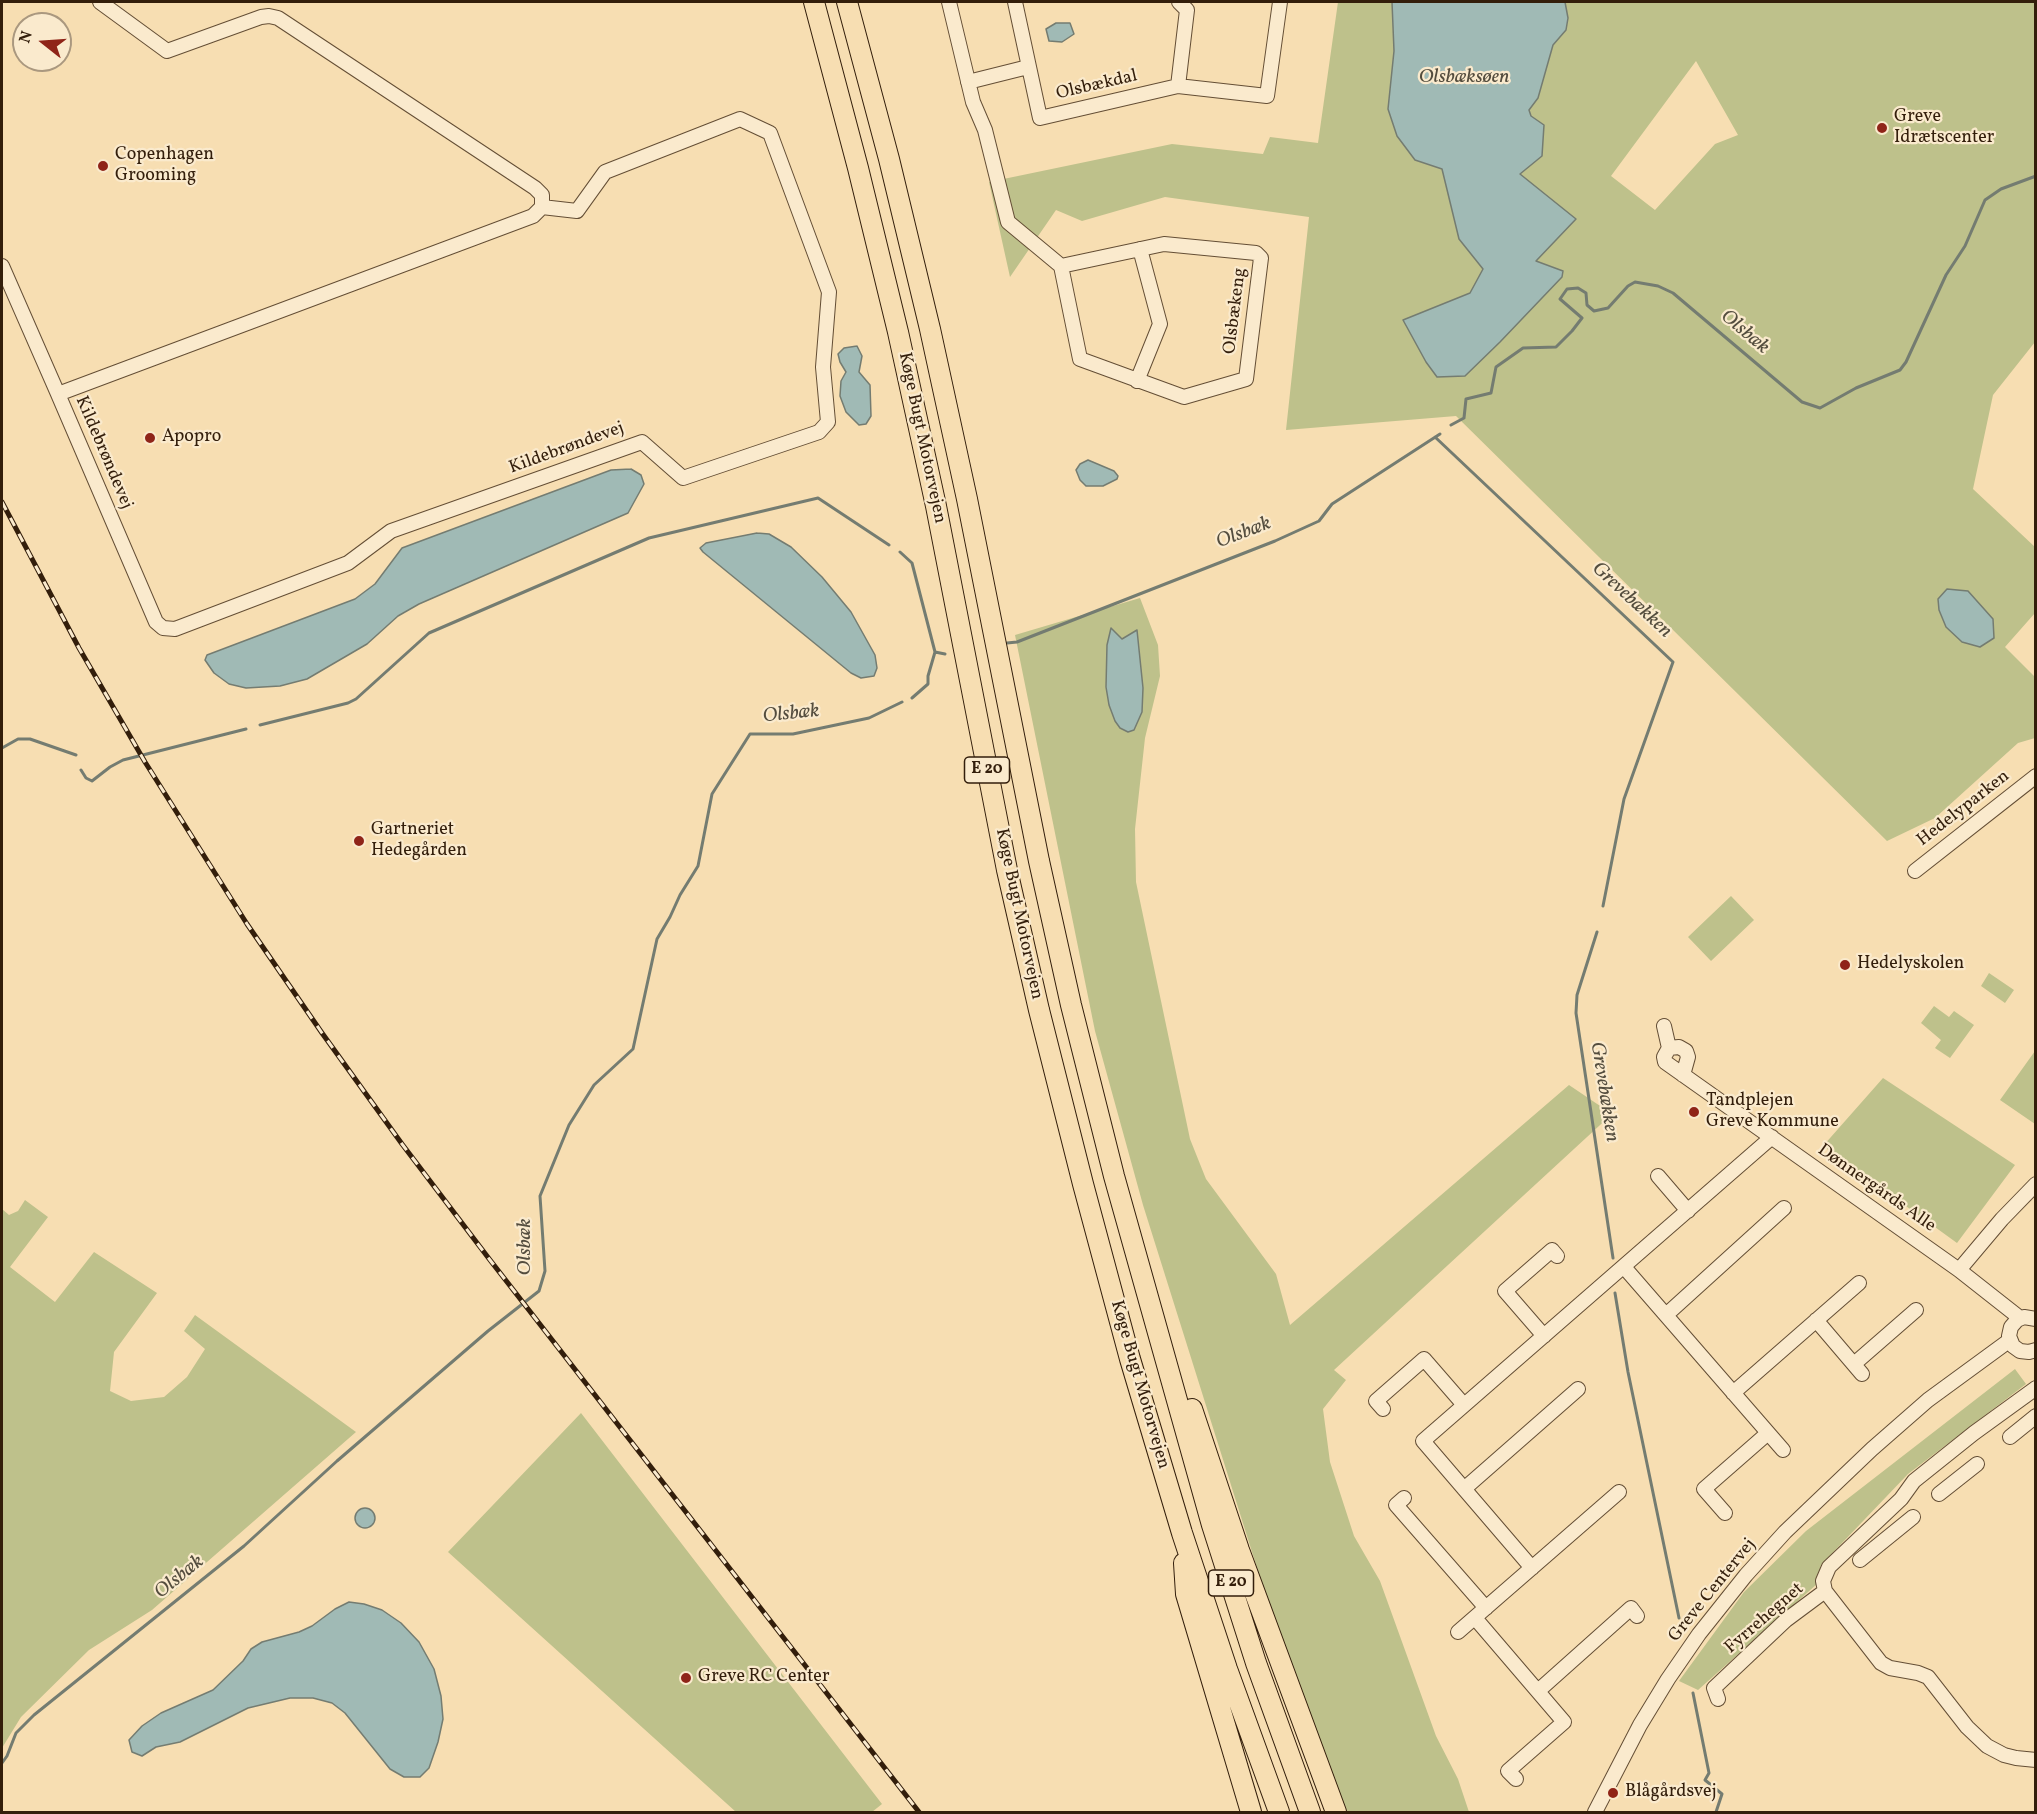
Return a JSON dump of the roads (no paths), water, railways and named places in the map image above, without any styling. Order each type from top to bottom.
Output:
[{"type":"highway","name":"Køge Bugt Motorvejen","points":[[814,2],[898,332],[936,506],[1007,870],[1039,1010],[1086,1195],[1130,1359],[1182,1533],[1227,1669],[1279,1812]]},
{"type":"highway","name":"Køge Bugt Motorvejen","points":[[847,2],[889,159],[930,328],[967,499],[1037,850],[1071,1005],[1114,1176],[1212,1525],[1256,1663],[1310,1812]]},
{"type":"highway","points":[[1162,1350],[1191,1404],[1239,1550],[1336,1812]]},
{"type":"highway","points":[[1182,1533],[1186,1594],[1251,1812]]},
{"type":"street","points":[[100,2],[167,51],[261,17],[278,18],[535,188],[542,195],[542,207]]},
{"type":"street","points":[[949,2],[973,102],[985,130],[1008,222],[1061,266]]},
{"type":"street","name":"Olsbækdal","points":[[1015,2],[1040,118],[1178,86],[1267,96],[1280,2]]},
{"type":"street","points":[[1178,86],[1187,10],[1179,2]]},
{"type":"street","points":[[968,82],[1028,67]]},
{"type":"street","name":"Kildebrøndevej","points":[[2,266],[156,622],[164,628],[175,629],[348,563],[391,531],[642,442],[683,478],[819,432],[828,422],[823,367],[829,292],[770,133],[740,119],[605,172],[576,211],[542,207],[533,216],[58,394]]},
{"type":"street","name":"Olsbækeng","points":[[1164,244],[1256,253],[1261,258],[1246,379],[1184,396],[1080,359],[1061,266],[1140,249],[1164,244]]},
{"type":"street","points":[[1137,381],[1160,324],[1140,249]]},
{"type":"street","name":"Hedelyparken","points":[[1915,871],[2036,776]]},
{"type":"street","name":"Dønnergårds Alle","points":[[1665,1026],[1669,1048],[1679,1047],[1686,1051],[1688,1057],[1683,1075],[1959,1270],[2017,1320]]},
{"type":"street","points":[[1532,1568],[1423,1442],[1772,1137]]},
{"type":"street","points":[[1658,1176],[1688,1211]]},
{"type":"street","points":[[1959,1270],[2002,1219],[2036,1184]]},
{"type":"street","points":[[1665,1315],[1784,1208]]},
{"type":"street","points":[[1544,1336],[1505,1291],[1552,1250],[1557,1256]]},
{"type":"street","points":[[1624,1267],[1783,1450]]},
{"type":"street","points":[[1733,1393],[1859,1283]]},
{"type":"street","points":[[1982,1360],[2000,1338],[2002,1331],[2000,1304]]},
{"type":"street","points":[[1816,1320],[1858,1369],[1916,1310]]},
{"type":"street","points":[[2035,1352],[2024,1352],[2013,1344],[2010,1331],[2017,1320],[2028,1317],[2036,1319]]},
{"type":"street","name":"Greve Centervej","points":[[1595,1812],[1640,1725],[1699,1634],[1746,1575],[1785,1532],[1834,1484],[1928,1400],[1982,1360],[2013,1344]]},
{"type":"street","name":"Greve Centervej","points":[[1901,1424],[1934,1407],[2013,1344]]},
{"type":"street","points":[[1383,1409],[1376,1401],[1424,1359],[1464,1406]]},
{"type":"street","points":[[1825,1591],[1823,1581],[1829,1568],[1901,1499],[1914,1481],[2036,1388]]},
{"type":"street","points":[[1464,1489],[1578,1389]]},
{"type":"street","points":[[2010,1437],[2033,1419],[2015,1403]]},
{"type":"street","points":[[1725,1513],[1704,1489],[1768,1433]]},
{"type":"street","points":[[1940,1460],[1956,1480]]},
{"type":"street","points":[[1939,1494],[1977,1464]]},
{"type":"street","points":[[1458,1632],[1618,1492]]},
{"type":"street","points":[[1404,1498],[1396,1505],[1486,1608]]},
{"type":"street","points":[[1860,1560],[1913,1517]]},
{"type":"street","points":[[1869,1529],[1881,1543]]},
{"type":"street","name":"Fyrrehegnet","points":[[1718,1699],[1714,1688],[1772,1636],[1786,1620],[1825,1591],[1881,1663],[1890,1668],[1928,1677],[1967,1727],[1987,1746],[2016,1758],[2036,1760]]},
{"type":"street","points":[[1538,1691],[1631,1608],[1637,1616]]},
{"type":"street","points":[[1474,1618],[1564,1722],[1509,1771],[1516,1779]]},
{"type":"water","name":"Olsbæksøen","points":[[1392,2],[1565,2],[1568,18],[1566,30],[1553,45],[1538,98],[1529,110],[1531,116],[1544,125],[1542,156],[1520,174],[1576,219],[1536,261],[1563,271],[1562,277],[1465,376],[1437,377],[1403,320],[1470,293],[1483,269],[1459,239],[1442,169],[1415,160],[1397,136],[1388,109],[1394,51]]},
{"type":"water","points":[[1056,23],[1070,23],[1074,34],[1062,42],[1049,41],[1046,29]]},
{"type":"water","points":[[857,346],[862,356],[859,372],[870,385],[871,416],[866,424],[859,425],[846,412],[840,396],[841,381],[846,372],[838,354],[844,348]]},
{"type":"water","points":[[1088,460],[1114,471],[1118,476],[1117,479],[1103,486],[1086,486],[1080,480],[1076,470],[1080,464]]},
{"type":"water","points":[[631,469],[641,475],[644,484],[628,513],[419,604],[398,616],[367,644],[307,679],[280,686],[246,688],[229,684],[214,673],[205,660],[207,655],[355,599],[375,584],[402,548],[611,470]]},
{"type":"water","points":[[757,533],[769,534],[791,547],[822,577],[851,612],[875,655],[877,668],[874,676],[861,678],[851,673],[700,548],[706,543]]},
{"type":"water","points":[[1947,589],[1968,591],[1993,619],[1994,638],[1980,647],[1962,642],[1946,627],[1939,610],[1938,599]]},
{"type":"water","points":[[1111,628],[1122,639],[1137,630],[1143,688],[1142,712],[1134,730],[1128,732],[1120,728],[1115,721],[1106,687],[1107,645]]},
{"type":"water","points":[[365,1508],[372,1511],[375,1518],[372,1525],[365,1528],[358,1525],[355,1518],[358,1511]]},
{"type":"water","points":[[349,1602],[382,1610],[401,1623],[419,1642],[434,1669],[441,1696],[443,1719],[429,1768],[420,1777],[404,1777],[390,1769],[345,1713],[332,1703],[313,1698],[290,1698],[248,1708],[180,1742],[156,1747],[142,1756],[132,1752],[129,1740],[142,1726],[161,1713],[213,1690],[243,1661],[251,1649],[262,1642],[312,1626]]},
{"type":"waterway","name":"Olsbæk","points":[[1451,425],[1464,418],[1466,399],[1491,393],[1496,367],[1523,348],[1556,347],[1572,331],[1582,318],[1560,299],[1567,289],[1578,288],[1586,293],[1587,305],[1594,311],[1608,308],[1628,286],[1635,282],[1658,286],[1673,293],[1802,402],[1820,408],[1856,388],[1900,370],[1906,362],[1946,275],[1965,246],[1985,200],[2001,189],[2036,176]]},
{"type":"waterway","name":"Olsbæk","points":[[1007,643],[1017,642],[1275,541],[1319,521],[1332,504],[1440,434]]},
{"type":"waterway","name":"Grevebækken","points":[[1435,437],[1673,662],[1624,799],[1603,906]]},
{"type":"waterway","points":[[260,725],[348,703],[356,699],[429,633],[649,538],[818,498],[889,545]]},
{"type":"waterway","points":[[900,552],[912,563],[935,652]]},
{"type":"waterway","name":"Olsbæk","points":[[912,698],[928,684],[935,652],[945,654]]},
{"type":"waterway","name":"Olsbæk","points":[[2,1763],[16,1733],[34,1715],[244,1546],[337,1461],[488,1331],[539,1291],[545,1271],[540,1196],[569,1125],[594,1085],[633,1049],[657,939],[698,866],[712,794],[750,734],[793,734],[869,718],[902,702]]},
{"type":"waterway","points":[[81,770],[86,778],[92,781],[123,760],[246,729]]},
{"type":"waterway","points":[[2,748],[18,739],[30,739],[76,755]]},
{"type":"waterway","name":"Grevebækken","points":[[1597,932],[1577,995],[1576,1013],[1613,1258]]},
{"type":"waterway","name":"Grevebækken","points":[[1615,1293],[1628,1372],[1679,1618]]},
{"type":"waterway","name":"Grevebækken","points":[[1693,1693],[1709,1773],[1705,1780],[1722,1794],[1716,1812]]},
{"type":"railway","points":[[2,502],[79,648],[145,762],[247,924],[322,1033],[490,1260],[919,1812]]},
{"type":"place","name":"Greve Idrætscenter","points":[[1882,128]]},
{"type":"place","name":"Copenhagen Grooming","points":[[103,166]]},
{"type":"place","name":"Apopro","points":[[150,438]]},
{"type":"place","name":"Gartneriet Hedegården","points":[[359,841]]},
{"type":"place","name":"Hedelyskolen","points":[[1845,965]]},
{"type":"place","name":"Tandplejen Greve Kommune","points":[[1694,1112]]},
{"type":"place","name":"Greve RC Center","points":[[686,1678]]},
{"type":"place","name":"Blågårdsvej","points":[[1613,1793]]}]
